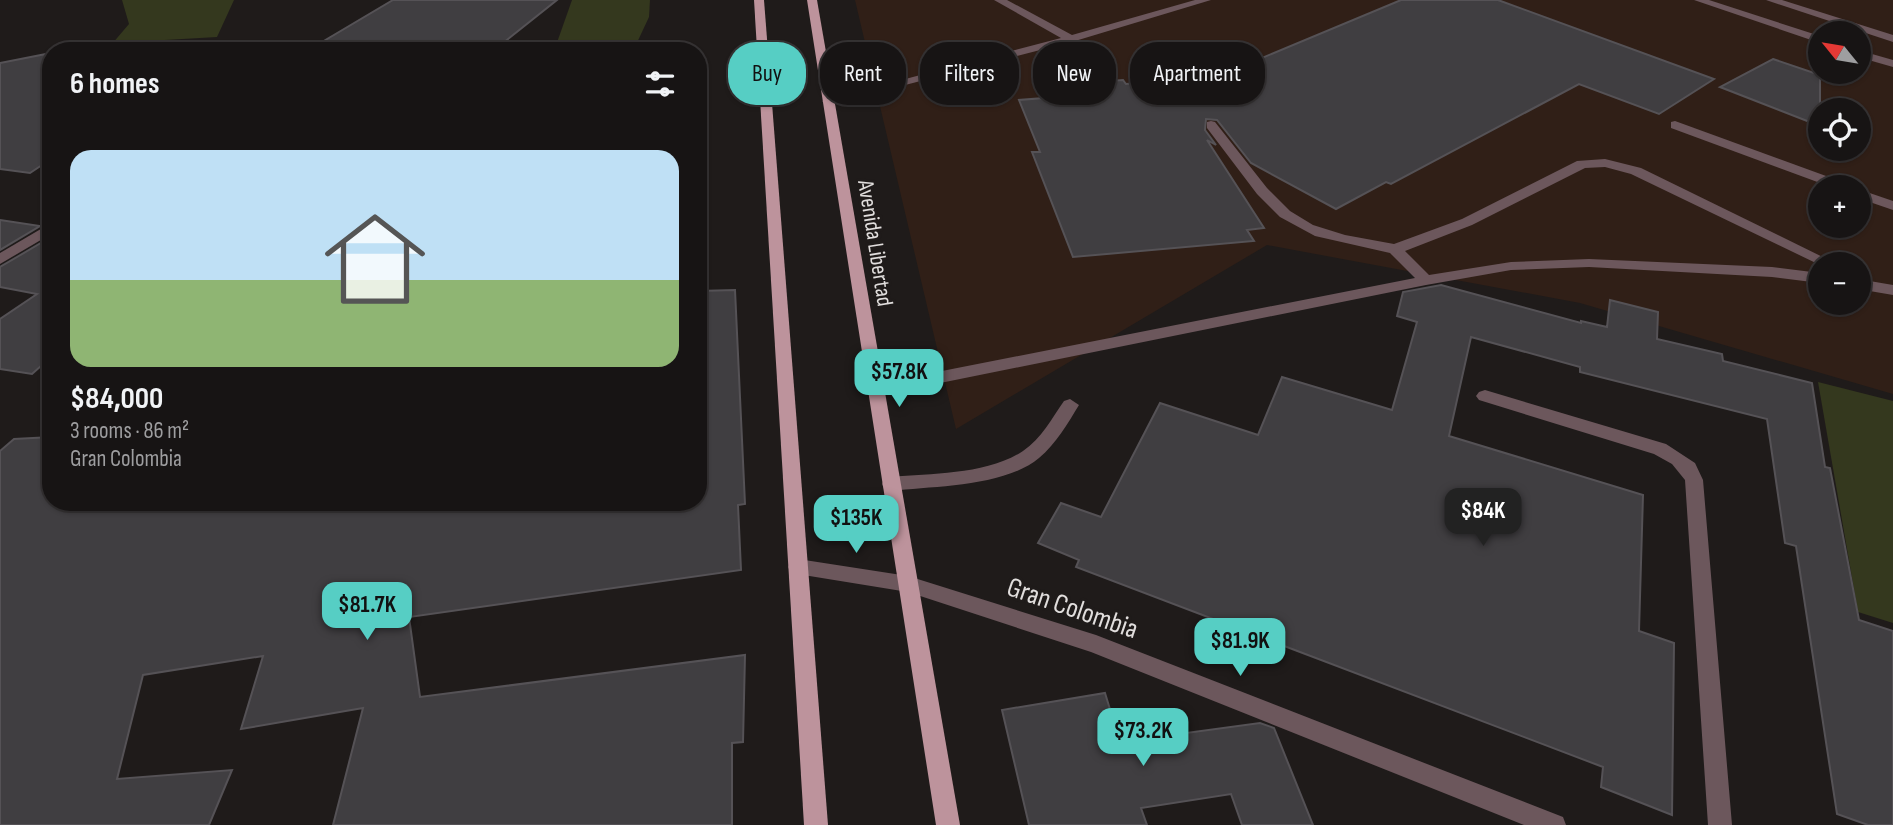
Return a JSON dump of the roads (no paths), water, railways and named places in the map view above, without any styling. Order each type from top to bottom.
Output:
[{"type":"main road","points":[[759,0],[816,825]]},
{"type":"main road","name":"Avenida Libertad","points":[[812,0],[820,50]]},
{"type":"main road","name":"Avenida Libertad","points":[[829,105],[948,825]]},
{"type":"street","points":[[999,0],[1071,39]]},
{"type":"street","points":[[906,81],[1071,39],[1206,0]]},
{"type":"street","points":[[1699,0],[1808,36]]},
{"type":"street","points":[[1770,0],[1838,21]]},
{"type":"street","points":[[1871,26],[1893,28]]},
{"type":"street","points":[[1871,32],[1893,39]]},
{"type":"street","points":[[1871,57],[1893,64]]},
{"type":"street","points":[[1211,125],[1274,204],[1294,221],[1342,240],[1395,249],[1426,240],[1582,164],[1605,163],[1636,171],[1808,253]]},
{"type":"street","points":[[1675,125],[1810,175]]},
{"type":"street","points":[[1871,198],[1893,206]]},
{"type":"street","points":[[0,261],[42,233]]},
{"type":"street","points":[[1395,249],[1426,280]]},
{"type":"street","points":[[876,390],[1426,280],[1511,266],[1589,263],[1759,271],[1808,277]]},
{"type":"street","points":[[1871,284],[1877,287]]},
{"type":"street","points":[[1871,286],[1893,290]]},
{"type":"street","points":[[1485,396],[1660,449],[1688,468],[1694,480],[1720,825]]},
{"type":"street","points":[[891,484],[1007,467],[1028,456],[1046,440],[1070,405]]},
{"type":"street","name":"Gran Colombia","points":[[798,566],[908,584],[1096,644],[1554,825]]}]
